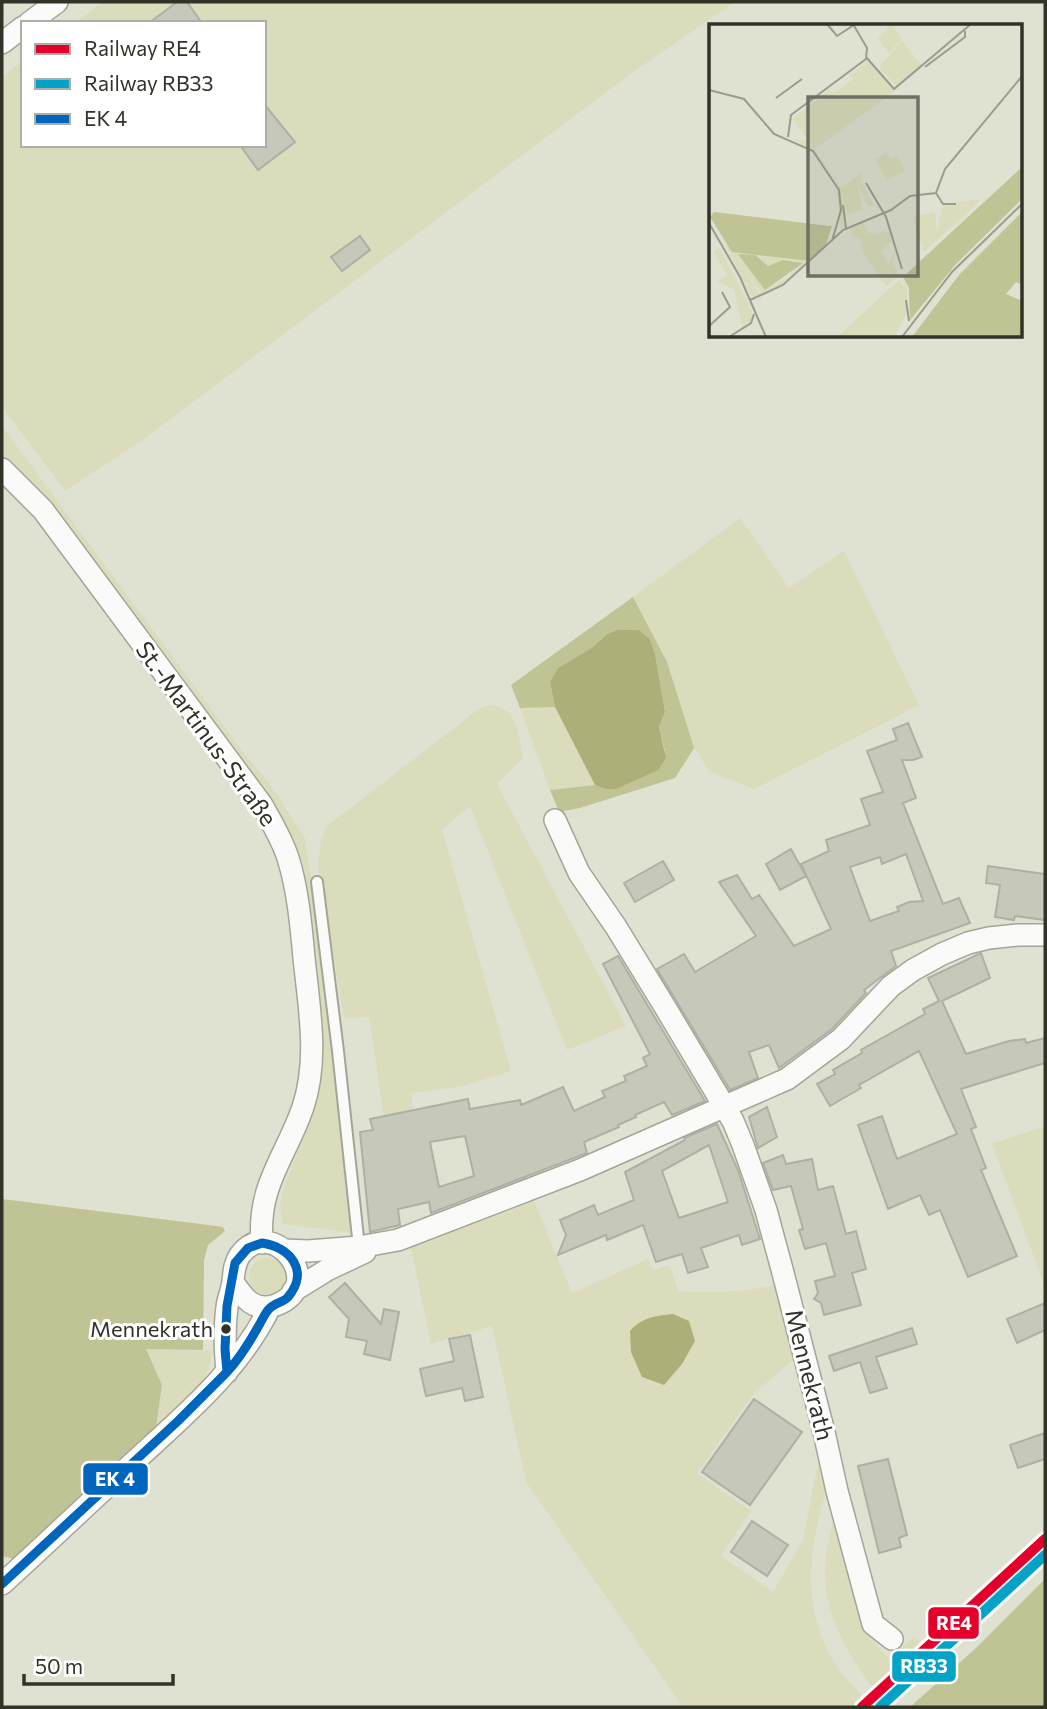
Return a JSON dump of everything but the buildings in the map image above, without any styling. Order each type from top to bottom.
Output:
[{"type":"street","points":[[32,21],[57,2]]},
{"type":"street","points":[[2,43],[21,29]]},
{"type":"street","name":"St.-Martinus-Straße","points":[[2,469],[43,510],[262,805],[281,839],[289,861],[306,973],[312,1037],[311,1071],[303,1107],[265,1195],[262,1243]]},
{"type":"street","name":"Mennekrath","points":[[555,820],[579,873],[616,927],[733,1121],[743,1144],[765,1210],[824,1432],[836,1491],[873,1624],[892,1639]]},
{"type":"street","points":[[2,1584],[227,1372],[239,1359],[270,1307],[286,1299],[293,1291],[327,1270],[383,1243],[502,1201],[787,1079],[841,1039],[891,986],[942,954],[989,938],[1045,935]]},
{"type":"street","points":[[227,1372],[227,1306],[235,1263],[240,1254],[262,1243],[276,1245],[285,1250],[292,1256],[298,1273],[293,1291]]},
{"type":"street","points":[[285,1250],[308,1251],[383,1243]]},
{"type":"street","points":[[233,1282],[244,1299],[251,1304],[270,1307]]},
{"type":"lane","points":[[317,882],[359,1247]]},
{"type":"shaded area","points":[[103,2],[735,2],[633,72],[141,441],[65,491],[2,407],[2,77],[21,63],[21,147],[266,147],[266,21],[78,21]]},
{"type":"shaded area","points":[[2,426],[243,752],[269,783],[305,838],[324,968],[353,1233],[283,1224],[280,1206],[283,1190],[312,1113],[313,957],[246,768],[173,663],[75,540],[2,459]]},
{"type":"shaded area","points":[[740,518],[789,588],[844,551],[919,705],[754,789],[710,772],[694,748],[633,597]]},
{"type":"shaded area","points":[[633,597],[667,662],[694,748],[675,778],[559,812],[550,790],[595,785],[605,789],[665,751],[659,727],[665,712],[650,639],[639,630],[617,630],[558,668],[550,682],[555,707],[520,708],[511,685]]},
{"type":"shaded area","points":[[617,630],[639,630],[650,639],[665,712],[659,727],[666,758],[658,770],[616,789],[605,789],[595,785],[555,707],[550,682],[558,668]]},
{"type":"shaded area","points":[[499,706],[511,716],[518,731],[523,758],[497,784],[626,1026],[567,1050],[470,806],[442,830],[511,1071],[464,1086],[411,1093],[413,1109],[384,1116],[369,1017],[344,1018],[318,865],[321,840],[327,826],[480,708]]},
{"type":"shaded area","points":[[555,707],[595,785],[550,790],[520,708]]},
{"type":"shaded area","points":[[1045,1126],[1045,1287],[992,1144]]},
{"type":"shaded area","points":[[2,1199],[223,1227],[225,1231],[208,1245],[204,1260],[203,1350],[146,1349],[162,1385],[156,1428],[15,1559],[2,1556]]},
{"type":"shaded area","points":[[534,1201],[572,1293],[648,1259],[653,1270],[670,1265],[678,1291],[728,1291],[779,1284],[796,1358],[755,1392],[697,1473],[751,1511],[721,1556],[773,1592],[803,1540],[818,1463],[824,1463],[825,1489],[813,1549],[812,1600],[815,1617],[827,1649],[839,1669],[864,1698],[854,1707],[683,1707],[526,1482],[492,1326],[431,1344],[411,1248]]},
{"type":"shaded area","points":[[267,1258],[280,1263],[285,1276],[280,1289],[267,1294],[254,1289],[249,1276],[254,1263]]},
{"type":"shaded area","points":[[673,1314],[689,1321],[695,1341],[682,1364],[664,1385],[642,1377],[631,1352],[630,1331],[644,1320]]},
{"type":"shaded area","points":[[145,1349],[212,1351],[210,1364],[200,1385],[156,1428],[162,1385]]},
{"type":"shaded area","points":[[834,1517],[859,1611],[870,1638],[888,1658],[914,1637],[925,1645],[874,1689],[838,1632],[828,1600],[825,1565]]},
{"type":"shaded area","points":[[1045,1579],[1045,1707],[910,1707],[976,1648]]},
{"type":"rail line","name":"RE4","points":[[862,1707],[1045,1539]]},
{"type":"rail line","name":"RB33","points":[[880,1707],[1045,1555]]},
{"type":"transit line","points":[[262,1243],[281,1249],[288,1255],[294,1262],[297,1278],[288,1297],[267,1312],[227,1372],[227,1306],[235,1263],[248,1248],[262,1243]]},
{"type":"transit line","points":[[2,1584],[227,1372]]},
{"type":"place","name":"Mennekrath","points":[[226,1329]]}]
